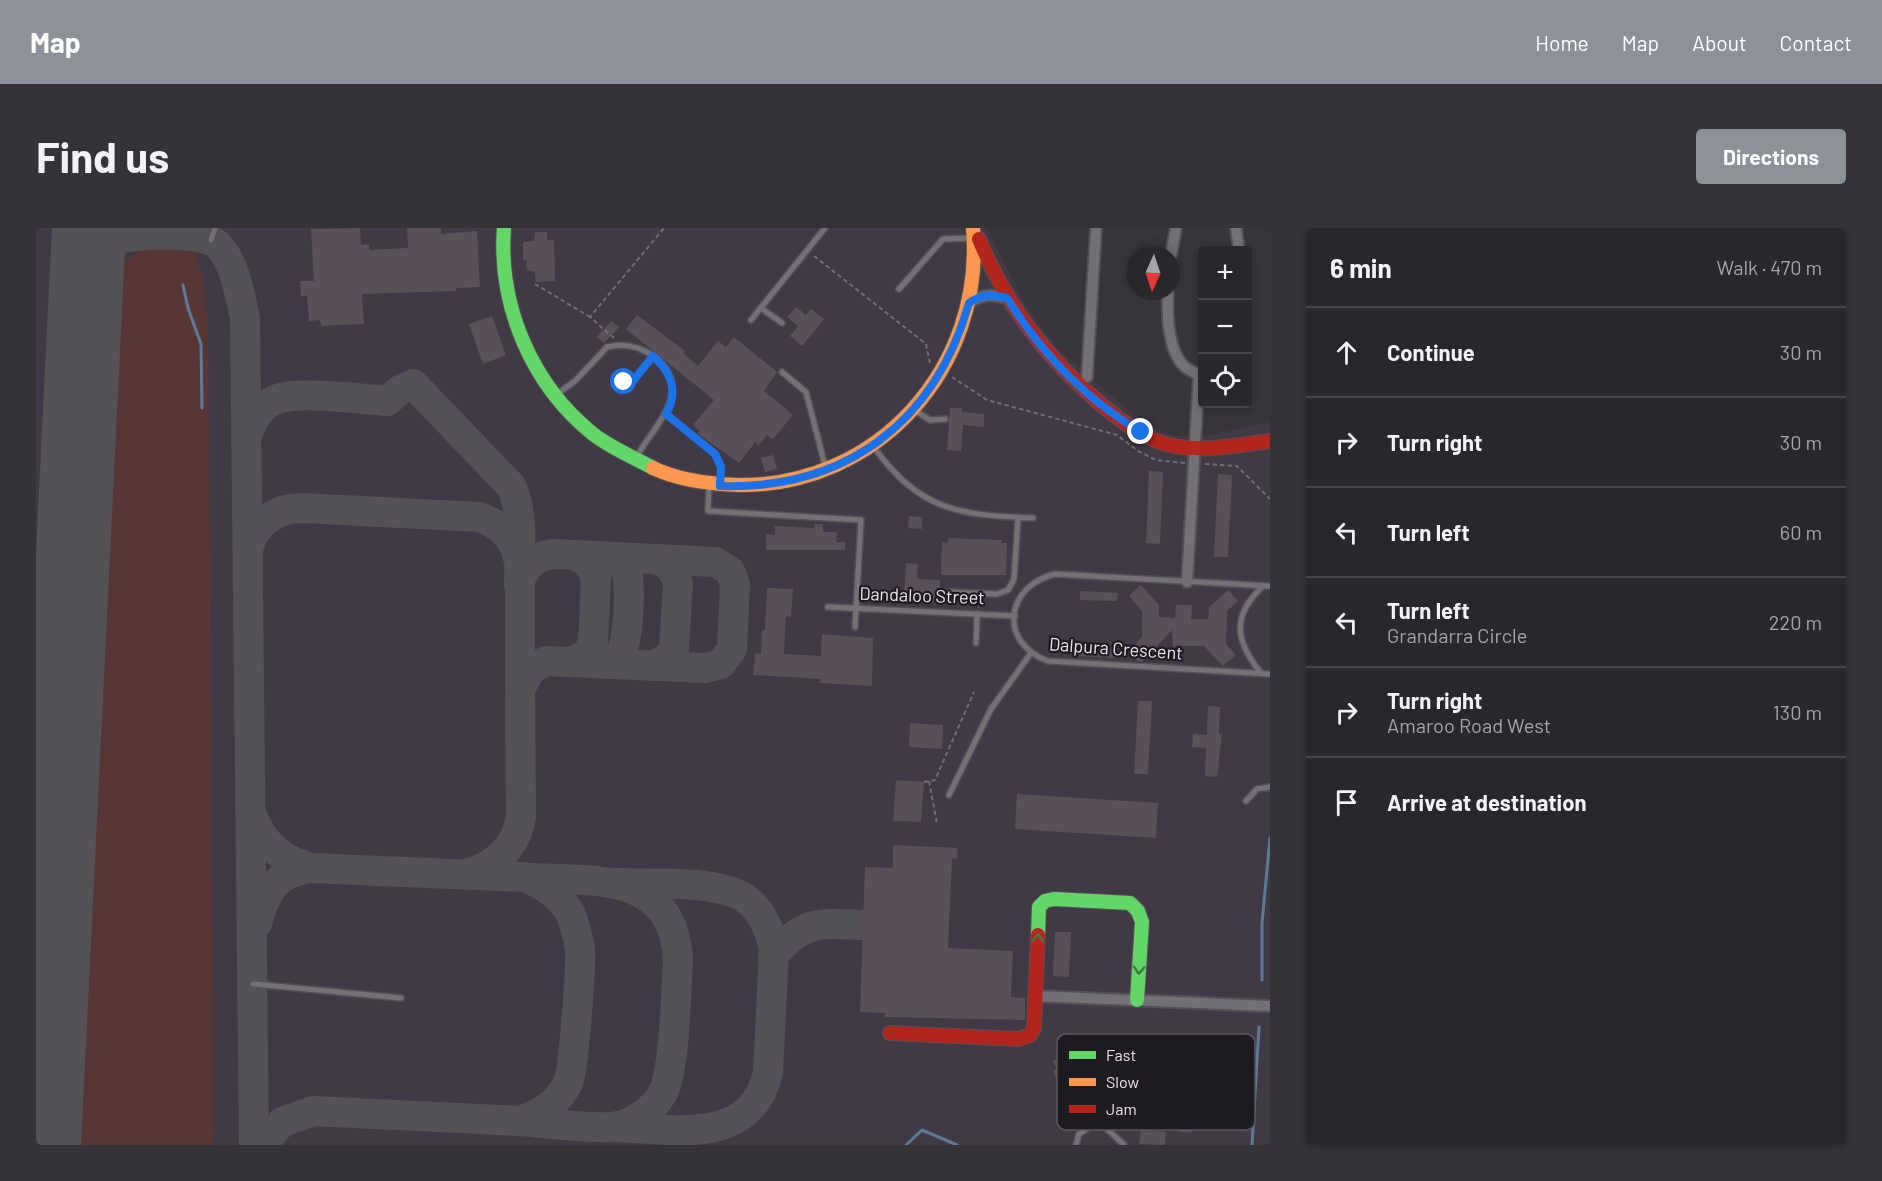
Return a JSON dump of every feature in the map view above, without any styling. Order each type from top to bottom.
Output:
[{"type":"street","points":[[504,228],[503,259],[508,297],[529,357],[555,396],[590,433],[634,460],[675,478],[715,485],[776,484],[826,470],[872,445],[913,409],[942,371],[957,340],[969,303],[975,266],[974,231]]},
{"type":"street","points":[[1087,377],[1096,228]]},
{"type":"street","points":[[1172,246],[1176,228]]},
{"type":"street","points":[[1236,228],[1238,246]]},
{"type":"street","points":[[974,231],[1007,298],[1035,342],[1087,393],[1125,423],[1158,442],[1193,449],[1270,441]]},
{"type":"street","points":[[969,303],[981,296],[992,294],[1007,298]]},
{"type":"street","points":[[1168,300],[1170,331],[1175,352],[1183,365],[1198,372]]},
{"type":"street","points":[[1187,582],[1193,449],[1198,402]]},
{"type":"street","points":[[890,1033],[1019,1039],[1030,1035],[1034,1028],[1039,907],[1045,901],[1130,903],[1138,911],[1142,922],[1137,1000]]},
{"type":"street","points":[[1036,996],[1270,1006]]},
{"type":"lane","points":[[211,240],[215,228]]},
{"type":"lane","points":[[751,320],[825,228]]},
{"type":"lane","points":[[899,289],[943,239],[974,231]]},
{"type":"lane","points":[[761,308],[782,324]]},
{"type":"lane","points":[[555,396],[575,381],[602,351],[621,345],[637,347],[653,356],[667,370],[672,384],[672,400],[666,414],[634,460]]},
{"type":"lane","points":[[782,372],[806,392],[826,470]]},
{"type":"lane","points":[[913,409],[930,420],[945,419]]},
{"type":"lane","points":[[666,414],[715,454],[721,467],[708,511],[861,520],[855,627]]},
{"type":"lane","points":[[872,445],[899,477],[936,504],[975,516],[1033,518]]},
{"type":"lane","points":[[950,592],[997,594],[1010,588],[1014,579],[1018,518]]},
{"type":"lane","points":[[1010,588],[1021,595],[1029,585],[1040,578],[1055,574],[1270,586]]},
{"type":"lane","points":[[1261,673],[1247,654],[1240,630],[1243,612],[1263,586]]},
{"type":"lane","name":"Dalpura Crescent","points":[[1021,595],[1015,616],[1017,635],[1024,649],[1048,661],[1066,664],[1270,674]]},
{"type":"lane","name":"Dandaloo Street","points":[[828,607],[1015,616]]},
{"type":"lane","points":[[976,643],[977,614]]},
{"type":"lane","points":[[949,795],[991,709],[1031,653]]},
{"type":"lane","points":[[1246,801],[1257,789],[1270,787]]},
{"type":"lane","points":[[253,984],[401,998]]},
{"type":"lane","points":[[1076,1145],[1079,1134],[1085,1130]]},
{"type":"lane","points":[[1108,1130],[1124,1145]]},
{"type":"path","points":[[590,316],[664,228]]},
{"type":"path","points":[[807,250],[926,344],[930,364],[987,400],[1117,435],[1156,460],[1236,466],[1270,499]]},
{"type":"path","points":[[535,284],[590,316],[621,345]]},
{"type":"path","points":[[629,386],[653,356]]},
{"type":"path","points":[[624,382],[635,390]]},
{"type":"path","points":[[924,782],[935,780],[974,692]]},
{"type":"path","points":[[929,781],[937,824]]},
{"type":"shaded area","points":[[36,228],[987,228],[1024,302],[1057,348],[1128,410],[1153,428],[1175,436],[1210,435],[1270,422],[1270,1145],[36,1145]]},
{"type":"shaded area","points":[[181,246],[195,251],[203,281],[208,326],[214,1145],[73,1145],[117,265],[144,249]]},
{"type":"building","points":[[360,228],[361,245],[369,244],[369,250],[408,248],[407,228],[441,228],[441,234],[477,231],[480,287],[456,288],[456,291],[362,294],[364,324],[321,326],[320,320],[309,321],[307,296],[301,296],[300,281],[314,281],[311,229]]},
{"type":"building","points":[[535,232],[547,232],[547,240],[554,240],[555,281],[536,282],[535,272],[527,270],[526,260],[523,260],[523,242],[534,241]]},
{"type":"building","points":[[796,307],[806,315],[811,309],[824,319],[802,346],[790,336],[798,326],[787,317]]},
{"type":"building","points":[[637,315],[685,351],[683,353],[698,366],[718,341],[726,347],[734,337],[777,372],[764,391],[793,415],[773,439],[767,435],[758,446],[756,441],[739,463],[698,434],[700,431],[693,425],[714,400],[626,329]]},
{"type":"building","points":[[492,316],[506,355],[483,364],[469,324]]},
{"type":"building","points":[[611,321],[619,327],[604,343],[597,337]]},
{"type":"building","points":[[950,408],[962,408],[962,412],[984,414],[984,427],[963,425],[961,451],[947,450]]},
{"type":"building","points":[[773,455],[777,469],[765,472],[761,458]]},
{"type":"building","points":[[1149,471],[1163,472],[1160,544],[1146,543]]},
{"type":"building","points":[[1218,474],[1232,475],[1228,557],[1214,557]]},
{"type":"building","points":[[909,516],[922,517],[922,529],[908,528]]},
{"type":"building","points":[[815,524],[823,524],[823,532],[837,532],[836,542],[845,542],[845,550],[766,550],[766,534],[775,535],[775,526],[814,528]]},
{"type":"building","points":[[948,538],[1002,540],[1001,543],[1007,543],[1006,575],[941,575],[942,542],[948,543]]},
{"type":"building","points":[[906,563],[918,564],[917,579],[940,580],[940,602],[924,601],[925,597],[904,596]]},
{"type":"building","points":[[1141,585],[1159,605],[1159,617],[1175,618],[1176,605],[1192,605],[1191,619],[1208,619],[1209,607],[1228,590],[1238,601],[1227,611],[1226,644],[1236,655],[1223,666],[1204,646],[1173,646],[1172,630],[1142,662],[1138,661],[1128,652],[1142,637],[1142,611],[1129,596]]},
{"type":"building","points":[[767,588],[793,589],[791,617],[786,616],[784,654],[821,656],[822,634],[873,638],[872,686],[820,683],[821,679],[753,675],[755,653],[761,654],[762,630],[765,630]]},
{"type":"building","points":[[1080,591],[1118,593],[1117,601],[1080,600]]},
{"type":"building","points":[[1079,648],[1116,649],[1115,658],[1078,656]]},
{"type":"building","points":[[1138,701],[1152,701],[1148,774],[1134,774]]},
{"type":"building","points":[[1208,706],[1220,707],[1219,734],[1222,734],[1217,777],[1205,776],[1206,748],[1192,747],[1193,734],[1207,735]]},
{"type":"building","points":[[910,723],[943,725],[942,749],[909,747]]},
{"type":"building","points":[[896,780],[924,782],[921,822],[893,821]]},
{"type":"building","points":[[1017,794],[1158,803],[1156,838],[1015,829]]},
{"type":"building","points":[[893,845],[958,848],[957,859],[952,858],[948,948],[1013,951],[1011,997],[1025,998],[1025,1020],[885,1017],[885,1013],[860,1012],[865,867],[893,868]]},
{"type":"building","points":[[1055,932],[1071,932],[1069,977],[1053,976]]},
{"type":"building","points":[[1057,1069],[1057,1080],[1053,1071]]},
{"type":"building","points":[[1141,1130],[1166,1132],[1165,1145],[1139,1144]]},
{"type":"building","points":[[1179,1130],[1192,1130],[1192,1133],[1179,1132]]},
{"type":"waterway","points":[[183,285],[188,308],[201,344],[202,408]]},
{"type":"waterway","points":[[1262,980],[1262,923],[1270,838]]},
{"type":"waterway","points":[[1255,1094],[1259,1027]]},
{"type":"waterway","points":[[906,1145],[922,1130],[957,1145]]},
{"type":"waterway","points":[[1252,1145],[1253,1130]]},
{"type":"taxiway","points":[[87,273],[96,252],[107,243],[116,240],[146,235],[181,235],[210,240],[218,245],[229,261],[245,318],[254,1145]]},
{"type":"taxiway","points":[[247,435],[258,414],[275,400],[314,395],[387,401],[400,390],[413,384],[511,486],[520,522],[519,585]]},
{"type":"taxiway","points":[[248,549],[256,531],[268,518],[284,511],[303,508],[479,517],[493,523],[509,537],[518,558]]},
{"type":"taxiway","points":[[466,874],[496,860],[510,845],[519,827],[521,816],[520,690],[530,670],[546,661],[705,668],[721,664],[732,649],[735,584],[730,571],[715,562],[555,554],[538,558],[529,565],[520,580],[520,690]]},
{"type":"taxiway","points":[[570,662],[586,655],[593,643],[596,578],[588,562],[574,555]]},
{"type":"taxiway","points":[[602,663],[620,655],[625,639],[628,614],[629,588],[625,568],[608,557]]},
{"type":"taxiway","points":[[653,666],[668,658],[674,648],[678,582],[671,567],[657,559]]},
{"type":"taxiway","points":[[252,815],[256,826],[274,849],[291,860],[311,868]]},
{"type":"taxiway","points":[[36,846],[59,845]]},
{"type":"taxiway","points":[[257,923],[274,885],[299,870],[311,868],[524,877],[550,891],[566,906],[580,949],[577,1018],[568,1083],[559,1097],[541,1112],[519,1121],[313,1111],[282,1122],[262,1145]]},
{"type":"taxiway","points":[[522,1121],[610,1127],[631,1121],[654,1105],[662,1094],[670,1068],[678,961],[673,932],[663,911],[647,896],[628,887],[605,882],[530,878]]},
{"type":"taxiway","points":[[617,1127],[664,1130],[709,1128],[729,1123],[746,1112],[759,1096],[768,1073],[774,948],[767,926],[755,907],[743,897],[700,885],[618,883]]},
{"type":"taxiway","points":[[773,956],[794,936],[813,926],[864,925]]},
{"type":"runway","points":[[44,1145],[89,228]]},
{"type":"traffic: fast","points":[[504,228],[504,257],[513,315],[536,368],[571,414],[593,434],[653,468]]},
{"type":"traffic: fast","points":[[1038,935],[1039,907],[1045,901],[1054,899],[1130,903],[1138,911],[1142,922],[1137,1000]]},
{"type":"traffic: slow","points":[[653,468],[694,481],[716,484],[738,485],[789,480],[835,465],[877,441],[912,409],[941,371],[961,327],[972,279],[973,228]]},
{"type":"traffic: jam","points":[[979,239],[1002,287],[1030,330],[1064,370],[1103,406],[1128,425],[1164,444],[1186,448],[1222,447],[1270,441]]},
{"type":"traffic: jam","points":[[890,1033],[1019,1039],[1030,1035],[1034,1028],[1038,935]]},
{"type":"route","points":[[624,382],[629,386],[653,356],[662,364],[670,376],[673,392],[666,414],[715,454],[721,467],[720,486],[748,487],[793,481],[838,465],[879,441],[896,427],[920,403],[941,373],[957,340],[969,303],[975,298],[992,294],[1007,298],[1035,342],[1072,381],[1125,423],[1141,432]]}]
